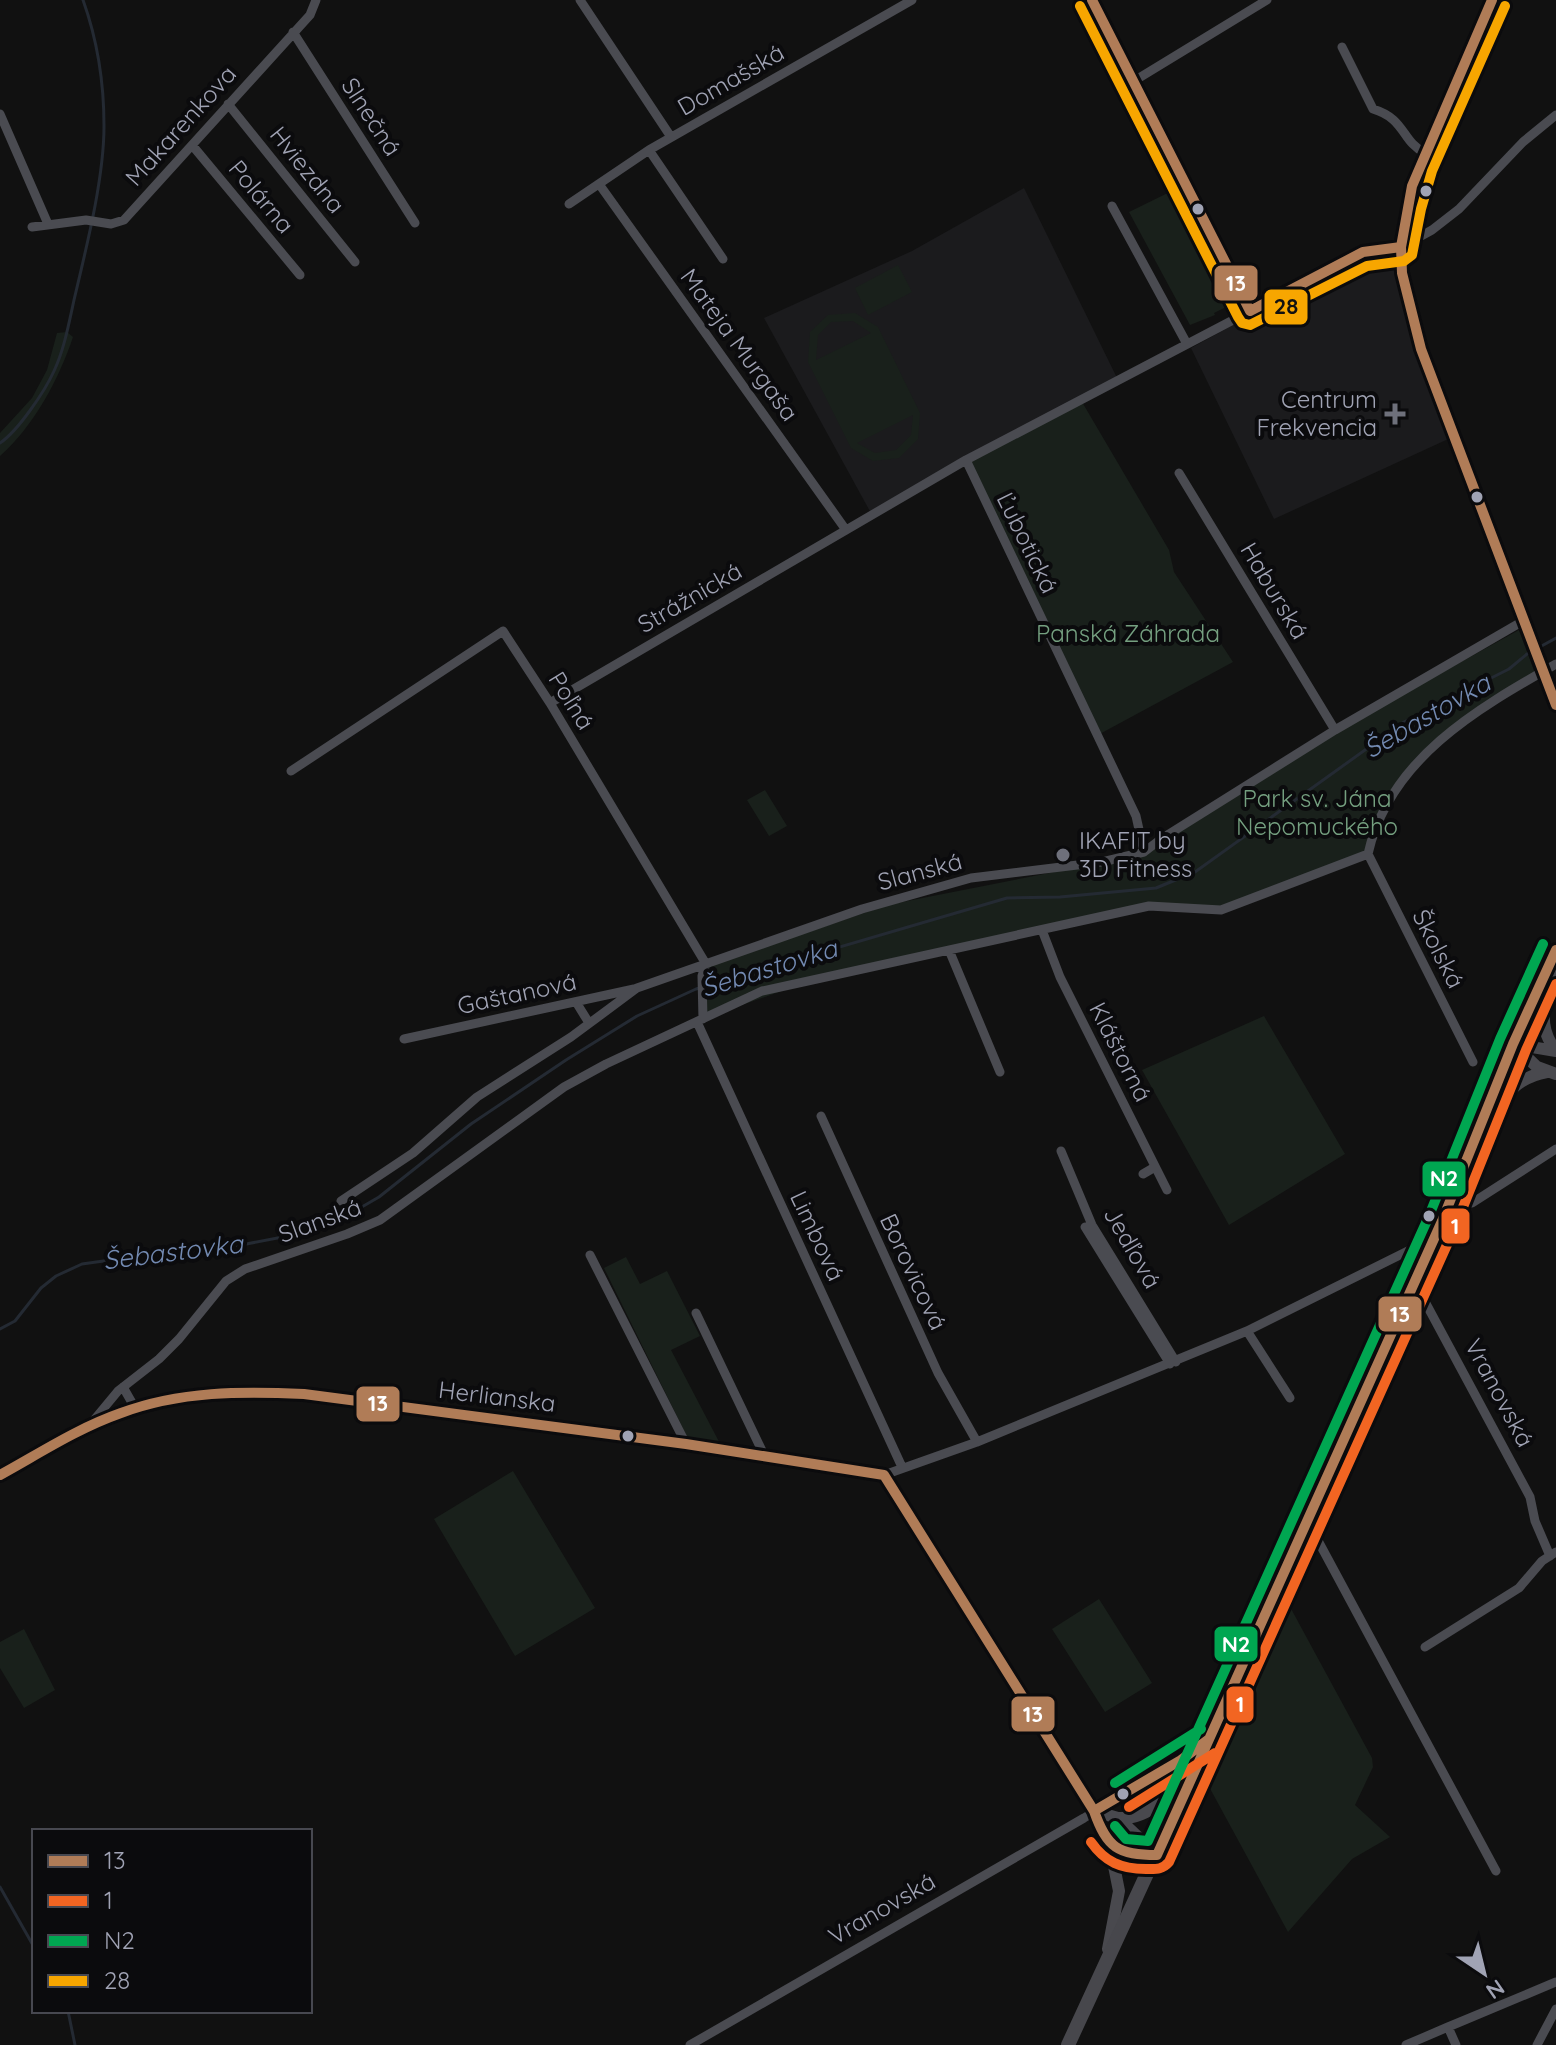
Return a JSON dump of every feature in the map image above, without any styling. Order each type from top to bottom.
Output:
[{"type":"main road","points":[[1068,2045],[1157,1855],[1434,1238],[1513,1044],[1556,950]]},
{"type":"street","name":"Makarenkova","points":[[32,227],[91,221],[111,224],[124,220],[310,15],[316,0]]},
{"type":"street","name":"Domašská","points":[[580,0],[671,137],[912,0]]},
{"type":"street","points":[[1092,0],[1250,311]]},
{"type":"street","points":[[1134,81],[1267,0]]},
{"type":"street","points":[[1492,0],[1412,186],[1401,247],[1405,291],[1421,349],[1532,637]]},
{"type":"street","name":"Slnečná","points":[[293,32],[415,223]]},
{"type":"street","points":[[1342,47],[1373,109],[1390,114],[1405,129],[1414,147],[1425,153]]},
{"type":"street","name":"Hviezdna","points":[[228,104],[355,262]]},
{"type":"street","points":[[0,114],[48,224]]},
{"type":"street","name":"Strážnická","points":[[550,703],[966,460],[1363,252],[1401,247],[1447,219],[1523,142],[1556,115]]},
{"type":"street","points":[[569,204],[671,137]]},
{"type":"street","name":"Polárna","points":[[192,145],[300,275]]},
{"type":"street","points":[[649,150],[723,259]]},
{"type":"street","name":"Mateja Murgaša","points":[[599,184],[846,530]]},
{"type":"street","points":[[1112,206],[1187,344]]},
{"type":"street","name":"Ľubotická","points":[[966,460],[1136,816],[1144,852]]},
{"type":"street","name":"Haburská","points":[[1179,473],[1335,730]]},
{"type":"street","name":"Slanská","points":[[341,1201],[413,1153],[477,1097],[637,988],[847,913],[971,878],[1102,862],[1144,852],[1335,730],[1525,620]]},
{"type":"street","name":"Poľná","points":[[291,771],[503,631],[550,703],[706,964]]},
{"type":"street","points":[[1368,854],[1373,829],[1387,801],[1445,733],[1542,666],[1556,664]]},
{"type":"street","points":[[1542,666],[1556,705]]},
{"type":"street","name":"Slanská","points":[[88,1427],[123,1387],[179,1339],[226,1281],[245,1269],[380,1220],[564,1087],[762,991],[1149,906],[1221,910],[1368,854]]},
{"type":"street","name":"Školská","points":[[1368,854],[1473,1062]]},
{"type":"street","name":"Kláštorná","points":[[1042,930],[1060,977],[1167,1190]]},
{"type":"street","points":[[949,950],[1000,1072]]},
{"type":"street","points":[[1556,957],[1543,1021],[1546,1035],[1556,1050]]},
{"type":"street","points":[[700,1021],[704,1006],[702,976],[706,964]]},
{"type":"street","name":"Gaštanová","points":[[404,1039],[637,988]]},
{"type":"street","points":[[576,1002],[589,1023]]},
{"type":"street","name":"Limbová","points":[[700,1021],[902,1467]]},
{"type":"street","points":[[1513,1044],[1556,1050]]},
{"type":"street","points":[[1513,1044],[1529,1061],[1551,1073]]},
{"type":"street","points":[[1471,1151],[1512,1087],[1525,1078],[1551,1073]]},
{"type":"street","name":"Borovicová","points":[[821,1116],[938,1373],[977,1442]]},
{"type":"street","points":[[1472,1203],[1556,1149]]},
{"type":"street","name":"Jedľová","points":[[1061,1151],[1092,1225],[1173,1363]]},
{"type":"street","points":[[1143,1174],[1155,1167]]},
{"type":"street","name":"Jedľová","points":[[1085,1227],[1173,1363]]},
{"type":"street","points":[[1103,1969],[1119,1891],[1110,1846],[1094,1811],[884,1475],[977,1442],[1173,1363],[1247,1331],[1434,1238]]},
{"type":"street","points":[[590,1255],[686,1444]]},
{"type":"street","name":"Vranovská","points":[[1423,1298],[1530,1497],[1535,1521],[1553,1554]]},
{"type":"street","points":[[696,1313],[765,1457]]},
{"type":"street","points":[[1247,1331],[1290,1398]]},
{"type":"street","points":[[123,1387],[135,1408]]},
{"type":"street","name":"Herlianska","points":[[0,1475],[88,1427],[135,1408],[187,1397],[253,1391],[304,1394],[686,1444],[884,1475]]},
{"type":"street","points":[[1307,1522],[1496,1871]]},
{"type":"street","points":[[1425,1647],[1519,1588],[1542,1561],[1553,1554]]},
{"type":"street","points":[[1094,1811],[1118,1818],[1138,1817],[1164,1801],[1207,1743]]},
{"type":"street","name":"Vranovská","points":[[690,2045],[1207,1743]]},
{"type":"street","points":[[1118,1818],[1157,1855]]},
{"type":"street","points":[[1110,1846],[1131,1855],[1157,1855]]},
{"type":"street","points":[[1406,2045],[1556,1982]]},
{"type":"street","points":[[1537,2045],[1556,2009]]},
{"type":"street","points":[[1448,2027],[1456,2045]]},
{"type":"shaded area","points":[[1024,188],[1119,382],[872,515],[764,318],[912,251]]},
{"type":"shaded area","points":[[1396,241],[1400,280],[1457,435],[1274,519],[1191,348],[1369,251]]},
{"type":"green space","points":[[1180,187],[1236,302],[1190,325],[1129,212]]},
{"type":"green space","points":[[898,265],[912,292],[868,315],[855,288]]},
{"type":"green space","points":[[855,313],[878,327],[920,413],[918,439],[899,458],[873,461],[851,448],[808,362],[810,332],[828,315]],"holes":[[[853,321],[871,333],[816,360],[818,335],[831,322]],[[913,415],[911,435],[896,450],[875,453],[857,443]]]},
{"type":"green space","points":[[67,332],[73,337],[53,385],[24,431],[0,456],[0,433],[32,398],[47,370],[57,333]]},
{"type":"green space","name":"Panská Záhrada","points":[[1082,402],[1169,550],[1174,572],[1233,662],[1096,736],[966,460]]},
{"type":"green space","name":"Park sv. Jána Nepomuckého","points":[[1519,630],[1536,676],[1520,683],[1417,763],[1392,796],[1368,858],[1243,904],[1205,910],[1149,906],[810,981],[705,1018],[704,968],[887,905],[1141,855],[1332,733]]},
{"type":"green space","points":[[765,790],[787,826],[769,836],[747,800]]},
{"type":"green space","points":[[1264,1016],[1345,1154],[1229,1225],[1142,1070]]},
{"type":"green space","points":[[626,1257],[640,1284],[667,1271],[700,1336],[671,1350],[726,1455],[694,1451],[604,1268]]},
{"type":"green space","points":[[513,1471],[595,1608],[515,1656],[434,1519]]},
{"type":"green space","points":[[1099,1599],[1152,1683],[1105,1712],[1052,1629]]},
{"type":"green space","points":[[1289,1605],[1372,1758],[1373,1767],[1355,1805],[1390,1837],[1352,1859],[1288,1932],[1207,1783]]},
{"type":"green space","points":[[24,1629],[55,1690],[24,1708],[0,1668],[0,1642]]},
{"type":"waterway","points":[[0,443],[30,410],[58,363],[94,214],[101,168],[104,110],[96,46],[83,0]]},
{"type":"waterway","name":"Šebastovka","points":[[0,1329],[15,1321],[41,1288],[56,1276],[82,1264],[125,1258],[144,1251],[241,1245],[314,1231],[348,1215],[379,1197],[471,1124],[566,1060],[637,1016],[696,989],[1007,898],[1060,897],[1156,888],[1195,872],[1404,722],[1509,669],[1527,654],[1556,638]]},
{"type":"waterway","points":[[0,1887],[32,1943]]},
{"type":"waterway","points":[[68,2013],[75,2045]]},
{"type":"transit line","name":"13","points":[[1092,0],[1250,311],[1363,252],[1401,247]]},
{"type":"transit line","name":"13","points":[[1492,0],[1412,186],[1401,247],[1402,273],[1421,349],[1556,705]]},
{"type":"transit line","name":"28","points":[[1080,6],[1238,317],[1242,323],[1250,325],[1367,266],[1404,261],[1412,255],[1432,171],[1505,6]]},
{"type":"transit line","name":"N2","points":[[1115,1826],[1126,1839],[1148,1841],[1429,1216],[1500,1039],[1543,944]]},
{"type":"transit line","name":"13","points":[[0,1475],[90,1426],[143,1406],[211,1394],[258,1393],[304,1394],[686,1444],[884,1475],[1094,1811],[1109,1841],[1123,1851],[1157,1855],[1442,1221],[1513,1044],[1556,950]]},
{"type":"transit line","name":"1","points":[[1091,1842],[1102,1855],[1121,1866],[1156,1869],[1169,1862],[1455,1227],[1556,984]]},
{"type":"transit line","name":"N2","points":[[1115,1783],[1201,1729]]},
{"type":"transit line","name":"13","points":[[1094,1811],[1181,1760],[1209,1739]]},
{"type":"transit line","name":"1","points":[[1129,1807],[1215,1753]]},
{"type":"place","name":"Centrum Frekvencia","points":[[1395,414]]},
{"type":"place","name":"IKAFIT by 3D Fitness","points":[[1063,855]]}]
